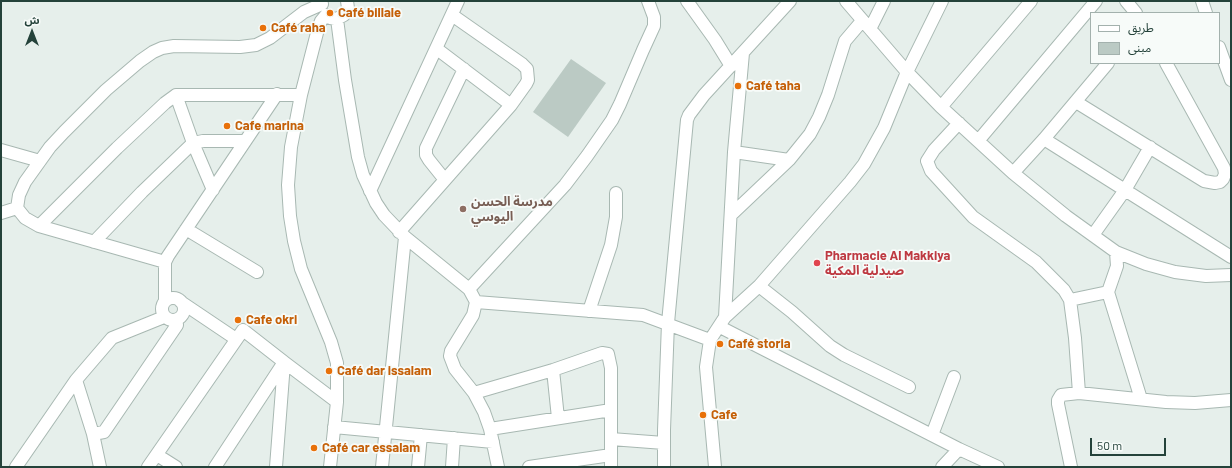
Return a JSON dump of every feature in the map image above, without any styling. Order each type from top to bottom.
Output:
[{"type":"street","points":[[165,262],[40,226],[25,218],[17,208],[20,191],[50,147],[64,132],[101,95],[140,61],[153,52],[162,48],[174,46],[240,47],[256,45],[270,38],[304,12],[327,10],[344,15],[348,8],[347,1]]},
{"type":"street","points":[[370,191],[458,1]]},
{"type":"street","points":[[469,288],[565,185],[612,120],[654,26],[654,17],[648,1]]},
{"type":"street","points":[[686,1],[715,40],[731,66]]},
{"type":"street","points":[[664,467],[668,323],[687,120],[704,95],[790,1]]},
{"type":"street","points":[[846,1],[907,72],[959,124],[1013,173],[1060,212],[1116,252],[1146,264],[1176,272],[1206,276],[1231,275]]},
{"type":"street","points":[[731,215],[788,160],[810,134],[828,95],[845,41],[866,25],[884,1]]},
{"type":"street","points":[[715,467],[706,367],[710,340],[722,322],[759,286],[864,164],[884,128],[907,72],[942,1]]},
{"type":"street","points":[[941,107],[1031,1]]},
{"type":"street","points":[[978,141],[1096,1]]},
{"type":"street","points":[[1126,1],[1135,12]]},
{"type":"street","points":[[1202,1],[1206,12]]},
{"type":"street","points":[[327,10],[318,29],[301,95],[292,141],[289,168],[290,216],[294,241],[301,269],[331,342],[337,363],[337,402],[330,467]]},
{"type":"street","points":[[327,10],[363,175],[370,191],[384,215],[402,235],[469,288],[476,302],[473,315],[451,351],[450,356],[455,369],[474,393],[490,429],[498,467]]},
{"type":"street","points":[[382,467],[402,235],[445,180],[511,105],[526,84],[528,76],[527,69],[522,64],[452,15]]},
{"type":"street","points":[[437,49],[511,105]]},
{"type":"street","points":[[1220,50],[1231,80]]},
{"type":"street","points":[[722,322],[731,215],[734,152],[743,53]]},
{"type":"street","points":[[1013,173],[1076,102],[1107,64]]},
{"type":"street","points":[[1076,102],[1204,181],[1216,184],[1223,179],[1225,174],[1224,168],[1167,64]]},
{"type":"street","points":[[445,180],[426,155],[426,148],[464,69]]},
{"type":"street","points":[[93,434],[104,432],[177,325],[161,310],[165,296],[165,262],[277,94]]},
{"type":"street","points":[[40,226],[118,148],[165,103],[176,95],[301,95]]},
{"type":"street","points":[[176,95],[213,190]]},
{"type":"street","points":[[959,124],[931,155],[928,161],[931,171],[974,217],[1036,262],[1064,290],[1070,300],[1075,338],[1078,392]]},
{"type":"street","points":[[1044,139],[1231,257]]},
{"type":"street","points":[[94,242],[142,192],[194,143],[203,141],[245,141]]},
{"type":"street","points":[[1093,235],[1125,190],[1150,147]]},
{"type":"street","points":[[1,150],[40,161]]},
{"type":"street","points":[[734,152],[788,160]]},
{"type":"street","points":[[589,310],[611,244],[616,218],[616,193]]},
{"type":"street","points":[[1,213],[17,208]]},
{"type":"street","points":[[186,229],[257,272]]},
{"type":"street","points":[[1116,252],[1117,266],[1108,292],[1141,400]]},
{"type":"street","points":[[759,286],[792,312],[830,346],[844,355],[909,387]]},
{"type":"street","points":[[1070,300],[1108,292]]},
{"type":"street","points":[[165,296],[180,301],[236,339]]},
{"type":"street","points":[[16,467],[76,380],[112,338],[170,319],[181,317],[184,311],[180,301]]},
{"type":"street","points":[[476,302],[642,315],[668,323],[710,340]]},
{"type":"street","points":[[722,322],[932,435],[998,467]]},
{"type":"street","points":[[148,467],[243,330],[337,402]]},
{"type":"street","points":[[474,393],[553,370],[602,353],[608,354],[611,368],[611,461],[529,467]]},
{"type":"street","points":[[215,467],[284,362]]},
{"type":"street","points":[[276,467],[284,362]]},
{"type":"street","points":[[553,370],[558,418]]},
{"type":"street","points":[[932,435],[954,377]]},
{"type":"street","points":[[76,380],[93,434],[100,467]]},
{"type":"street","points":[[1070,467],[1058,404],[1058,400],[1061,395],[1078,392],[1141,400],[1196,403],[1231,400]]},
{"type":"street","points":[[490,429],[611,410]]},
{"type":"street","points":[[334,427],[493,442]]},
{"type":"street","points":[[418,467],[421,435]]},
{"type":"street","points":[[452,467],[454,438]]},
{"type":"street","points":[[611,439],[664,443]]},
{"type":"street","points":[[942,467],[959,449]]},
{"type":"street","points":[[157,455],[176,467]]},
{"type":"building","points":[[571,59],[606,83],[568,137],[533,112]]},
{"type":"place","name":"Café billale","points":[[330,13]]},
{"type":"place","name":"Café raha","points":[[263,28]]},
{"type":"place","name":"Café taha","points":[[738,86]]},
{"type":"place","name":"Cafe marina","points":[[227,126]]},
{"type":"place","name":"مدرسة الحسن اليوسي","points":[[463,209]]},
{"type":"place","name":"Pharmacie Al Makkiya صيدلية المكية","points":[[817,263]]},
{"type":"place","name":"Cafe okri","points":[[238,320]]},
{"type":"place","name":"Café storia","points":[[720,344]]},
{"type":"place","name":"Café dar issalam","points":[[329,371]]},
{"type":"place","name":"Cafe","points":[[703,415]]},
{"type":"place","name":"Café car essalam","points":[[314,448]]}]
